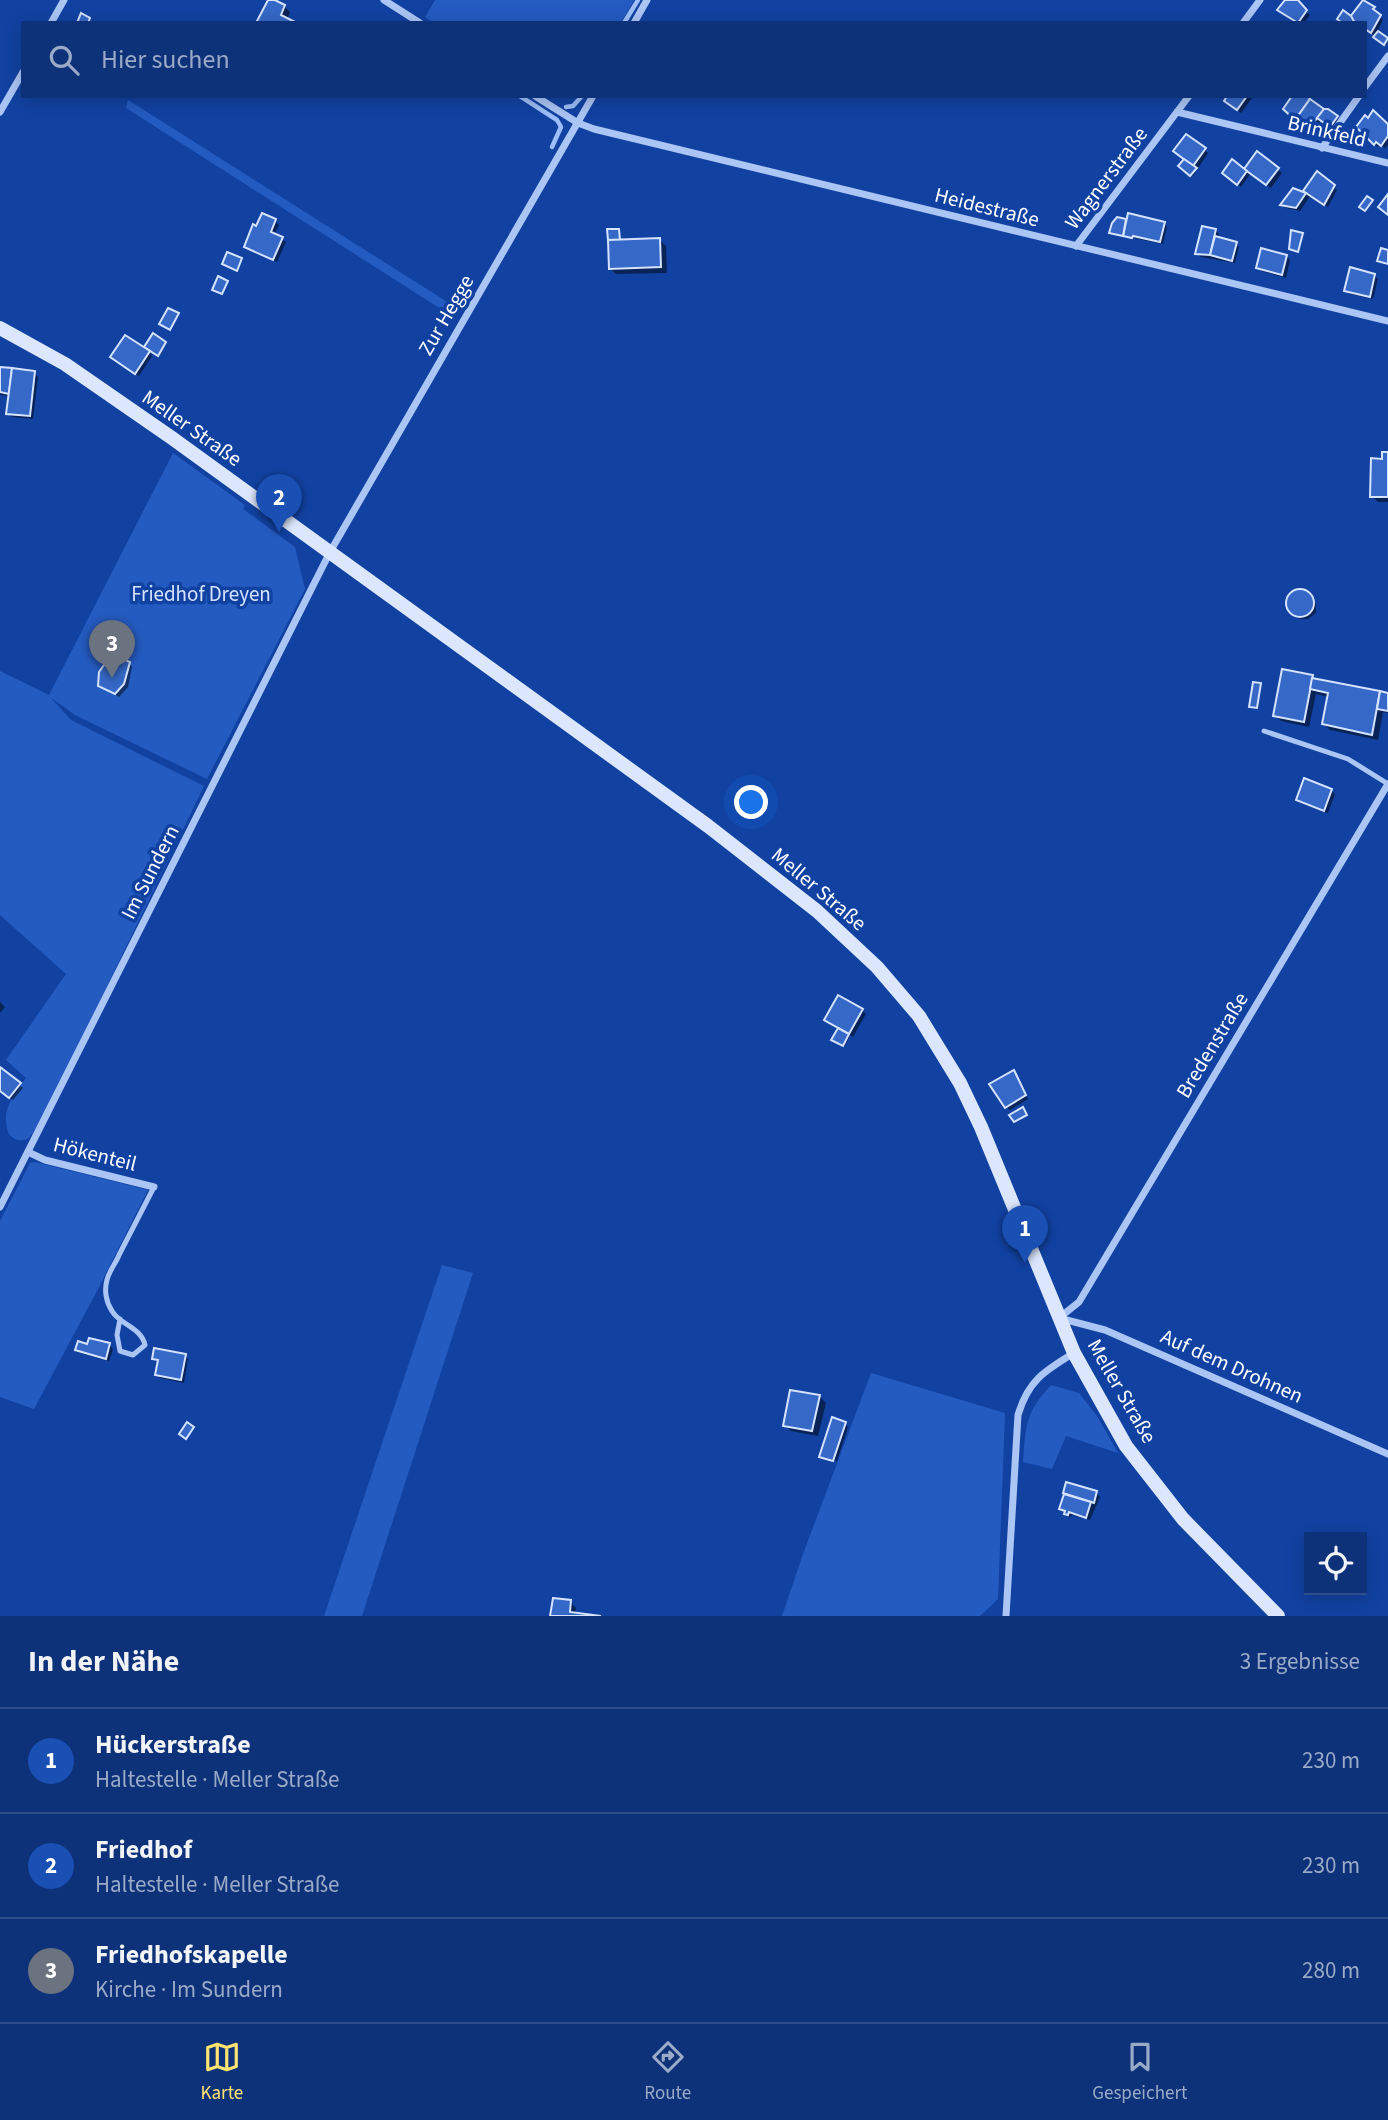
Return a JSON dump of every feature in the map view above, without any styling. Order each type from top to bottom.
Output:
[{"type":"main road","name":"Meller Straße","points":[[0,328],[65,364],[330,552],[754,862],[817,911],[877,967],[919,1016],[960,1083],[981,1127],[1074,1353],[1101,1404],[1134,1456],[1183,1519],[1278,1616]]},
{"type":"street","points":[[52,21],[64,0]]},
{"type":"street","points":[[384,0],[417,21]]},
{"type":"street","points":[[635,21],[647,0]]},
{"type":"street","points":[[1244,21],[1260,0]]},
{"type":"street","points":[[1367,85],[1388,56]]},
{"type":"street","points":[[0,112],[21,75]]},
{"type":"street","name":"Heidestraße","points":[[538,98],[578,123],[734,164],[1388,321]]},
{"type":"street","name":"Zur Hegge","points":[[330,552],[592,98]]},
{"type":"street","name":"Wagnerstraße","points":[[1076,246],[1188,98]]},
{"type":"street","points":[[1322,148],[1358,98]]},
{"type":"street","name":"Brinkfeld","points":[[1177,112],[1388,163]]},
{"type":"street","name":"Im Sundern","points":[[0,1207],[330,552]]},
{"type":"street","name":"Bredenstraße","points":[[1059,1318],[1079,1302],[1388,784]]},
{"type":"street","name":"Hökenteil","points":[[28,1152],[46,1160],[154,1187]]},
{"type":"street","name":"Auf dem Drohnen","points":[[1059,1318],[1105,1330],[1388,1454]]},
{"type":"street","points":[[1006,1616],[1018,1415],[1033,1382],[1049,1367],[1074,1353]]},
{"type":"lane","points":[[1264,731],[1348,759],[1388,784]]},
{"type":"lane","points":[[120,1319],[120,1351],[133,1355],[145,1345],[144,1340],[137,1332],[120,1319],[113,1314],[106,1299],[107,1280],[154,1187]]},
{"type":"green space","points":[[435,0],[634,0],[622,21],[431,21],[425,17]]},
{"type":"green space","points":[[128,100],[460,310],[455,318],[126,108]]},
{"type":"green space","name":"Friedhof Dreyen","points":[[173,453],[245,505],[243,509],[295,547],[305,589],[207,779],[75,715],[50,697],[71,720],[204,786],[40,1124],[28,1139],[18,1140],[9,1134],[6,1119],[12,1098],[26,1078],[6,1060],[66,974],[0,915],[0,671],[49,695]]},
{"type":"green space","points":[[30,1163],[148,1190],[34,1409],[0,1397],[0,1221]]},
{"type":"green space","points":[[442,1265],[473,1273],[362,1616],[324,1616]]},
{"type":"green space","points":[[871,1373],[1005,1413],[998,1599],[980,1616],[782,1616]]},
{"type":"green space","points":[[1051,1385],[1079,1393],[1097,1416],[1118,1453],[1066,1436],[1052,1469],[1023,1462],[1028,1420],[1036,1404]]},
{"type":"building","points":[[268,0],[275,0],[285,5],[281,15],[293,21],[257,21]]},
{"type":"building","points":[[1285,0],[1298,0],[1307,10],[1299,21],[1295,21],[1277,10]]},
{"type":"building","points":[[1363,0],[1375,7],[1373,9],[1381,15],[1371,33],[1367,30],[1367,21],[1353,21],[1350,17]]},
{"type":"building","points":[[1343,10],[1354,21],[1340,21],[1337,19]]},
{"type":"building","points":[[81,13],[90,18],[89,21],[78,21]]},
{"type":"building","points":[[1378,31],[1388,38],[1384,45],[1373,37]]},
{"type":"building","points":[[1226,98],[1246,98],[1237,110],[1224,101]]},
{"type":"building","points":[[1291,98],[1310,99],[1295,120],[1283,109]]},
{"type":"building","points":[[1310,99],[1324,109],[1309,129],[1295,120]]},
{"type":"building","points":[[1324,109],[1338,116],[1330,127],[1317,118]]},
{"type":"building","points":[[1373,110],[1388,124],[1388,136],[1381,146],[1376,142],[1374,145],[1356,127],[1365,115],[1368,118]]},
{"type":"building","points":[[1186,134],[1206,148],[1193,166],[1173,151]]},
{"type":"building","points":[[1257,151],[1279,168],[1266,185],[1244,169]]},
{"type":"building","points":[[1184,159],[1197,168],[1190,176],[1178,166]]},
{"type":"building","points":[[1232,159],[1247,171],[1237,185],[1222,173]]},
{"type":"building","points":[[1317,171],[1335,185],[1324,205],[1303,191]]},
{"type":"building","points":[[1293,188],[1306,193],[1296,208],[1280,205]]},
{"type":"building","points":[[1388,194],[1388,215],[1378,207]]},
{"type":"building","points":[[1367,196],[1373,200],[1365,211],[1359,207]]},
{"type":"building","points":[[262,213],[276,219],[271,232],[283,237],[273,260],[244,247],[253,224],[256,226]]},
{"type":"building","points":[[1128,213],[1165,222],[1160,242],[1123,236]]},
{"type":"building","points":[[1117,217],[1126,219],[1123,236],[1109,233]]},
{"type":"building","points":[[1202,226],[1216,229],[1210,255],[1195,254]]},
{"type":"building","points":[[607,229],[619,229],[620,240],[608,240]]},
{"type":"building","points":[[1291,230],[1303,233],[1298,252],[1289,249]]},
{"type":"building","points":[[1215,236],[1237,242],[1232,261],[1210,255]]},
{"type":"building","points":[[660,238],[661,267],[609,269],[608,240]]},
{"type":"building","points":[[1261,248],[1287,255],[1282,275],[1256,268]]},
{"type":"building","points":[[1381,248],[1388,250],[1388,264],[1377,261]]},
{"type":"building","points":[[227,252],[242,258],[237,271],[222,264]]},
{"type":"building","points":[[1350,267],[1375,274],[1370,297],[1344,291]]},
{"type":"building","points":[[218,276],[228,281],[222,294],[212,290]]},
{"type":"building","points":[[168,308],[179,313],[170,330],[159,324]]},
{"type":"building","points":[[153,333],[166,342],[158,356],[144,347]]},
{"type":"building","points":[[125,335],[150,351],[135,374],[110,357]]},
{"type":"building","points":[[0,367],[12,368],[9,394],[0,392]]},
{"type":"building","points":[[12,368],[35,371],[30,416],[6,414]]},
{"type":"building","points":[[1382,452],[1388,452],[1388,497],[1370,497],[1371,458],[1382,459]]},
{"type":"building","points":[[1300,589],[1310,593],[1314,603],[1310,613],[1300,617],[1290,613],[1286,603],[1290,593]]},
{"type":"building","points":[[112,654],[130,662],[124,684],[115,694],[98,686],[99,672]]},
{"type":"building","points":[[1282,669],[1313,675],[1304,722],[1273,716]]},
{"type":"building","points":[[1312,678],[1380,691],[1372,735],[1322,724],[1328,693],[1310,689]]},
{"type":"building","points":[[1253,682],[1261,683],[1257,708],[1249,707]]},
{"type":"building","points":[[1380,691],[1388,693],[1388,711],[1377,709]]},
{"type":"building","points":[[1304,778],[1332,789],[1324,811],[1296,800]]},
{"type":"building","points":[[838,995],[863,1009],[849,1034],[824,1020]]},
{"type":"building","points":[[838,1028],[849,1034],[843,1046],[831,1040]]},
{"type":"building","points":[[0,1067],[21,1083],[9,1098],[0,1091]]},
{"type":"building","points":[[1014,1070],[1026,1095],[1005,1108],[989,1084]]},
{"type":"building","points":[[1023,1107],[1027,1115],[1014,1122],[1009,1115]]},
{"type":"building","points":[[89,1338],[110,1343],[106,1359],[75,1350],[78,1341],[87,1344]]},
{"type":"building","points":[[154,1348],[186,1354],[181,1380],[155,1375],[158,1360],[152,1359]]},
{"type":"building","points":[[790,1390],[820,1395],[812,1431],[783,1426]]},
{"type":"building","points":[[832,1417],[846,1422],[833,1461],[819,1457]]},
{"type":"building","points":[[187,1422],[194,1427],[186,1439],[179,1434]]},
{"type":"building","points":[[1066,1482],[1097,1491],[1094,1503],[1063,1493]]},
{"type":"building","points":[[1064,1494],[1091,1502],[1086,1518],[1069,1512],[1068,1515],[1064,1514],[1065,1511],[1059,1509]]},
{"type":"building","points":[[553,1598],[571,1600],[570,1612],[601,1616],[550,1616]]},
{"type":"waterway","points":[[625,21],[638,0]]},
{"type":"waterway","points":[[523,98],[557,120],[561,127],[552,147]]},
{"type":"waterway","points":[[566,107],[573,106],[580,98]]},
{"type":"place","name":"Friedhof","points":[[279,532]]},
{"type":"place","name":"Friedhofskapelle","points":[[112,678]]},
{"type":"place","name":"Hückerstraße","points":[[1025,1263]]}]
